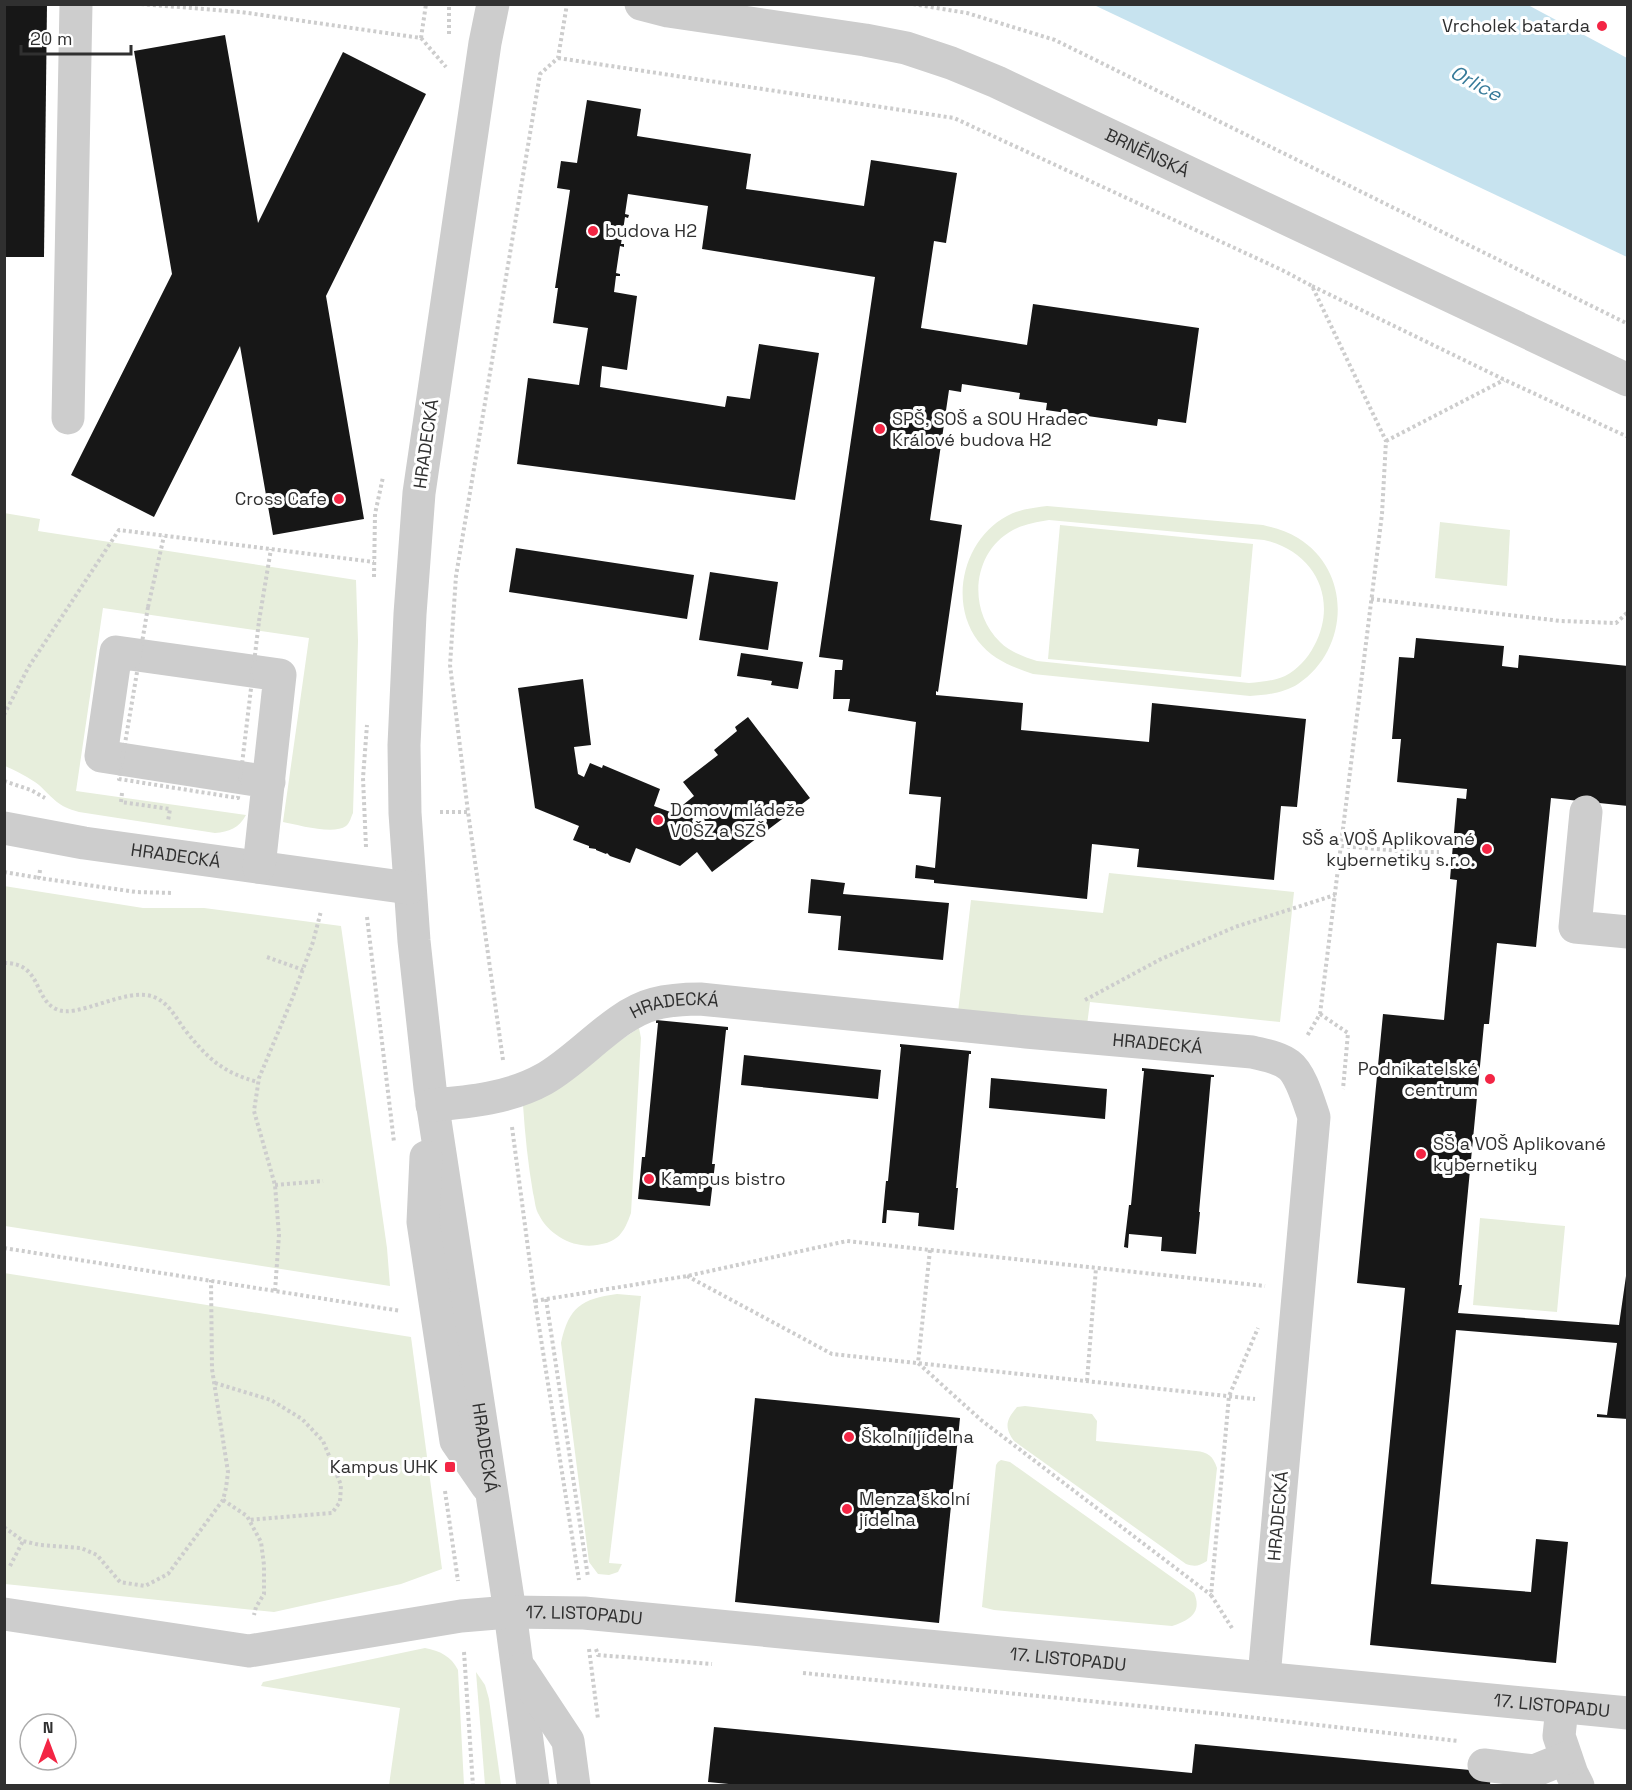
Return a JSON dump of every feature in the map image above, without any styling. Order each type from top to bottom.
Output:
[{"type":"street","points":[[68,418],[75,4]]},
{"type":"street","name":"HRADECKÁ","points":[[493,4],[485,43],[419,493],[404,745],[409,888],[431,1096],[510,1612],[533,1785]]},
{"type":"street","name":"BRNĚNSKÁ","points":[[642,4],[668,11],[865,40],[906,48],[951,63],[1073,117],[1628,380]]},
{"type":"street","points":[[259,867],[269,782],[280,675],[116,652],[101,756],[269,782]]},
{"type":"street","points":[[1586,812],[1575,927],[1628,932]]},
{"type":"street","name":"HRADECKÁ","points":[[4,828],[84,843],[409,888]]},
{"type":"street","name":"HRADECKÁ","points":[[431,1096],[471,1102],[529,1087],[567,1065],[602,1035],[635,1012],[652,1004],[676,999],[699,999],[1042,1034],[1252,1052],[1271,1056],[1291,1065],[1305,1089],[1314,1118],[1264,1677]]},
{"type":"street","points":[[4,1614],[249,1651],[461,1616],[510,1612]]},
{"type":"street","name":"17. LISTOPADU","points":[[510,1612],[584,1613],[1628,1713]]},
{"type":"street","points":[[517,1663],[568,1741],[574,1785]]},
{"type":"street","points":[[1475,1754],[1534,1771],[1572,1772],[1559,1736],[1562,1707]]},
{"type":"path","points":[[141,4],[241,12],[421,38],[448,69]]},
{"type":"path","points":[[421,38],[426,4]]},
{"type":"path","points":[[567,4],[558,58],[540,74],[456,576],[450,664],[535,1301],[600,1728]]},
{"type":"path","points":[[913,4],[967,14],[1055,40],[1628,324]]},
{"type":"path","points":[[558,58],[954,118],[1282,270],[1505,380],[1628,437]]},
{"type":"path","points":[[1291,1065],[1320,1014],[1382,514],[1386,441],[1312,286]]},
{"type":"path","points":[[1386,441],[1505,380]]},
{"type":"path","points":[[4,715],[28,668],[118,530],[375,562]]},
{"type":"path","points":[[164,536],[148,607],[118,779],[238,798],[259,621],[271,549]]},
{"type":"path","points":[[1371,600],[1561,621],[1616,623],[1628,612]]},
{"type":"path","points":[[123,791],[121,802],[170,809]]},
{"type":"path","points":[[1341,846],[1439,852]]},
{"type":"path","points":[[4,872],[39,878]]},
{"type":"path","points":[[1078,1004],[1161,959],[1235,927],[1335,895]]},
{"type":"path","points":[[275,1291],[279,1235],[275,1185],[254,1111],[258,1082],[303,970],[321,910]]},
{"type":"path","points":[[367,916],[395,1153]]},
{"type":"path","points":[[267,957],[303,970]]},
{"type":"path","points":[[4,963],[12,963],[28,971],[47,1002],[56,1010],[66,1012],[76,1010],[131,995],[152,996],[166,1003],[213,1062],[238,1077],[258,1082]]},
{"type":"path","points":[[275,1185],[323,1181]]},
{"type":"path","points":[[535,1301],[687,1276],[847,1241],[1275,1287]]},
{"type":"path","points":[[4,1248],[406,1311]]},
{"type":"path","points":[[918,1363],[930,1250]]},
{"type":"path","points":[[1087,1381],[1096,1268]]},
{"type":"path","points":[[687,1276],[832,1354],[1288,1404]]},
{"type":"path","points":[[4,1527],[23,1540],[40,1545],[81,1548],[89,1551],[97,1555],[120,1582],[145,1586],[168,1574],[223,1500],[226,1488],[228,1472],[212,1369],[211,1280]]},
{"type":"path","points":[[546,1299],[588,1577],[584,1613],[598,1655],[712,1664]]},
{"type":"path","points":[[918,1363],[981,1420],[1211,1595],[1234,1632]]},
{"type":"path","points":[[214,1383],[271,1400],[302,1419],[323,1442],[341,1485],[340,1502],[332,1513],[249,1521]]},
{"type":"path","points":[[1211,1595],[1229,1396]]},
{"type":"path","points":[[444,1483],[458,1580],[473,1785]]},
{"type":"path","points":[[223,1500],[247,1516],[261,1542],[264,1594],[256,1607],[254,1617]]},
{"type":"path","points":[[10,1566],[23,1540]]},
{"type":"path","points":[[448,1584],[458,1580]]},
{"type":"path","points":[[795,1672],[1222,1714],[1475,1754]]},
{"type":"green space","points":[[1047,506],[1263,525],[1298,538],[1316,552],[1328,570],[1335,589],[1338,610],[1335,631],[1328,651],[1315,669],[1293,687],[1269,694],[1250,696],[1033,674],[1003,662],[978,641],[969,625],[964,608],[965,572],[971,555],[992,526],[1012,514]],"holes":[[[1049,520],[1264,540],[1282,546],[1309,566],[1318,580],[1323,595],[1324,612],[1321,629],[1312,650],[1294,670],[1276,679],[1249,683],[1037,661],[1017,654],[1004,646],[989,629],[982,614],[979,582],[982,567],[989,552],[999,540],[1013,530],[1031,523]]]},
{"type":"green space","points":[[4,513],[40,519],[38,531],[356,580],[358,641],[353,813],[347,825],[333,830],[283,822],[309,638],[103,608],[76,791],[246,815],[237,826],[225,832],[215,833],[72,810],[61,805],[35,782],[5,766]]},
{"type":"green space","points":[[1440,522],[1510,530],[1507,586],[1435,578]]},
{"type":"green space","points":[[1060,525],[1253,544],[1241,677],[1048,659]]},
{"type":"green space","points":[[1109,873],[1294,892],[1280,1022],[1090,1002],[1087,1025],[958,1012],[971,900],[1103,913]]},
{"type":"green space","points":[[4,886],[143,908],[204,908],[341,926],[387,1248],[390,1286],[5,1226]]},
{"type":"green space","points":[[639,1028],[641,1038],[631,1213],[623,1231],[610,1242],[588,1246],[571,1243],[549,1229],[537,1210],[528,1160],[523,1105]]},
{"type":"green space","points":[[1480,1218],[1565,1226],[1557,1312],[1473,1305]]},
{"type":"green space","points":[[4,1273],[411,1337],[442,1569],[401,1584],[274,1612],[5,1584]]},
{"type":"green space","points":[[617,1294],[641,1296],[609,1563],[622,1564],[618,1572],[609,1575],[598,1574],[589,1562],[561,1343],[568,1321],[578,1307],[594,1299]]},
{"type":"green space","points":[[1017,1407],[1092,1414],[1097,1421],[1096,1441],[1210,1455],[1217,1468],[1207,1561],[1197,1566],[1186,1564],[1014,1441],[1008,1428],[1010,1416]]},
{"type":"green space","points":[[1001,1460],[1010,1462],[1194,1593],[1197,1606],[1192,1615],[1172,1626],[982,1607],[996,1465]]},
{"type":"green space","points":[[425,1648],[444,1655],[458,1670],[464,1785],[389,1785],[400,1708],[261,1686],[263,1682]]},
{"type":"green space","points":[[476,1672],[485,1685],[489,1699],[501,1785],[485,1785]]},
{"type":"water","name":"Orlice","points":[[1094,5],[1528,5],[1627,58],[1627,257]]},
{"type":"building","points":[[4,4],[47,4],[44,257],[4,257]]},
{"type":"building","points":[[225,35],[258,223],[343,52],[426,94],[326,296],[364,519],[273,535],[240,346],[154,517],[71,475],[172,274],[134,51]]},
{"type":"building","points":[[587,100],[641,109],[637,136],[751,154],[746,189],[864,206],[871,160],[957,173],[946,243],[934,241],[921,328],[1027,345],[1033,304],[1199,328],[1186,423],[1158,419],[1157,426],[1046,410],[1047,403],[1019,399],[1020,393],[962,384],[961,392],[949,390],[930,520],[962,525],[936,695],[1023,703],[1021,730],[1149,742],[1152,703],[1306,719],[1297,807],[1281,806],[1274,880],[1137,867],[1139,849],[1092,844],[1087,899],[934,883],[934,880],[915,878],[916,865],[935,868],[941,797],[909,794],[916,722],[848,711],[850,699],[833,699],[835,670],[842,670],[843,660],[819,657],[875,277],[702,249],[708,206],[628,194],[625,214],[629,215],[628,218],[625,217],[621,244],[624,244],[624,247],[620,246],[616,273],[620,276],[616,276],[614,292],[637,296],[627,370],[602,366],[600,387],[725,407],[727,396],[750,399],[759,344],[819,353],[795,500],[517,464],[528,378],[579,385],[588,328],[553,323],[558,288],[555,288],[570,190],[557,188],[561,161],[577,163]]},
{"type":"building","points":[[516,548],[694,575],[687,619],[509,592]]},
{"type":"building","points":[[710,572],[778,582],[768,650],[699,640]]},
{"type":"building","points":[[1416,638],[1504,646],[1502,666],[1518,668],[1519,655],[1628,666],[1628,806],[1551,798],[1536,947],[1497,943],[1489,1024],[1484,1024],[1458,1313],[1619,1325],[1626,1276],[1628,1276],[1628,1419],[1597,1417],[1597,1414],[1607,1415],[1617,1343],[1456,1330],[1431,1584],[1531,1592],[1536,1539],[1568,1542],[1556,1663],[1370,1645],[1405,1288],[1357,1283],[1383,1014],[1444,1020],[1457,880],[1450,879],[1457,798],[1466,799],[1467,789],[1397,782],[1401,739],[1392,739],[1399,657],[1414,658]]},
{"type":"building","points":[[741,653],[803,662],[798,689],[771,685],[772,681],[737,676]]},
{"type":"building","points":[[583,679],[591,745],[574,747],[578,774],[584,777],[590,763],[602,768],[603,765],[660,789],[654,806],[673,813],[694,796],[683,782],[718,755],[714,750],[737,731],[735,727],[748,717],[810,798],[712,872],[697,852],[680,866],[636,848],[630,863],[573,840],[579,826],[535,808],[518,688]]},
{"type":"building","points":[[811,879],[845,883],[843,894],[949,903],[943,960],[838,950],[841,916],[808,913]]},
{"type":"building","points":[[656,1020],[728,1027],[712,1164],[715,1164],[710,1206],[638,1199],[642,1157],[645,1157],[658,1023]]},
{"type":"building","points":[[900,1044],[971,1051],[956,1188],[958,1188],[954,1230],[918,1226],[919,1213],[887,1210],[886,1223],[882,1223]]},
{"type":"building","points":[[744,1055],[881,1070],[878,1099],[741,1085]]},
{"type":"building","points":[[1142,1068],[1214,1075],[1211,1077],[1196,1254],[1161,1251],[1162,1237],[1129,1234],[1128,1248],[1124,1247],[1129,1205],[1131,1205],[1144,1071]]},
{"type":"building","points":[[991,1078],[1107,1089],[1105,1119],[989,1108]]},
{"type":"building","name":"Menza školní jídelna","points":[[755,1398],[960,1418],[939,1623],[735,1602]]},
{"type":"building","points":[[714,1727],[1192,1773],[1195,1744],[1491,1772],[1490,1785],[739,1785],[708,1782]]},
{"type":"place","name":"Vrcholek batarda","points":[[1602,26]]},
{"type":"place","name":"budova H2","points":[[593,231]]},
{"type":"place","name":"SPŠ, SOŠ a SOU Hradec Králové budova H2","points":[[880,429]]},
{"type":"place","name":"Cross Cafe","points":[[339,499]]},
{"type":"place","name":"Domov mládeže VOŠZ a SZŠ","points":[[658,820]]},
{"type":"place","name":"SŠ a VOŠ Aplikované kybernetiky s.r.o.","points":[[1487,849]]},
{"type":"place","name":"Podnikatelské centrum","points":[[1490,1079]]},
{"type":"place","name":"SŠ a VOŠ Aplikované kybernetiky","points":[[1421,1154]]},
{"type":"place","name":"Kampus bistro","points":[[649,1179]]},
{"type":"place","name":"Školní jídelna","points":[[849,1437]]},
{"type":"place","name":"Kampus UHK","points":[[450,1467]]},
{"type":"place","name":"Menza školní jídelna","points":[[847,1509]]}]
